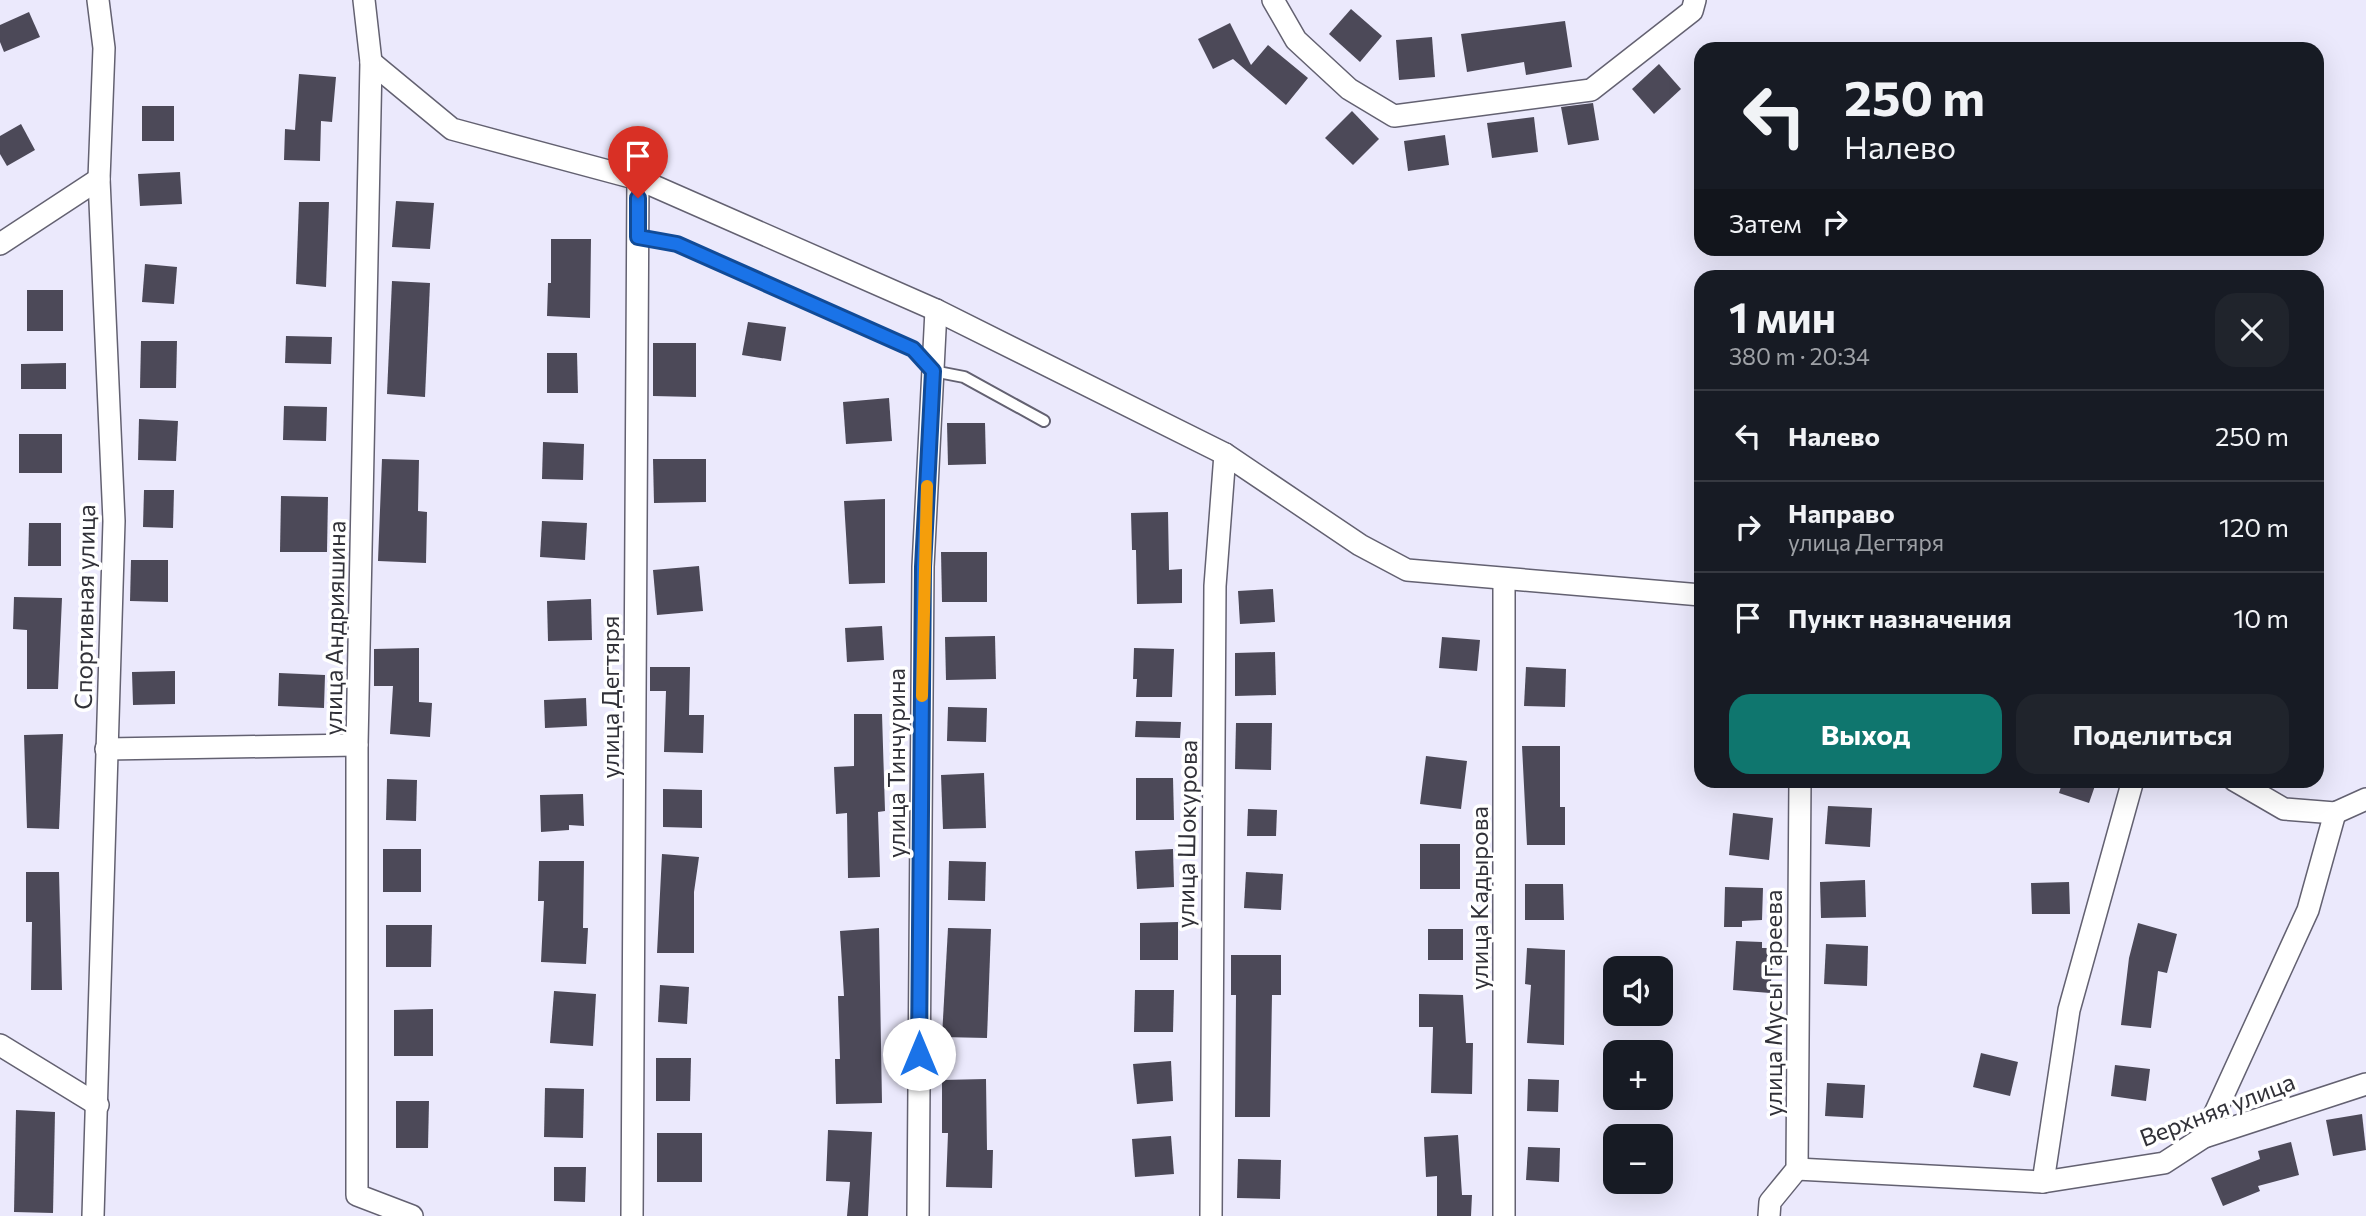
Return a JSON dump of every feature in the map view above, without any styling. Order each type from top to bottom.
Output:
[{"type":"street","name":"Спортивная улица","points":[[93,1216],[114,521],[99,179],[104,48],[98,0]]},
{"type":"street","name":"улица Андрияшина","points":[[364,0],[371,62],[358,746],[357,1195],[412,1216]]},
{"type":"street","points":[[1273,0],[1296,40],[1349,89],[1394,116],[1591,90],[1692,11],[1695,0]]},
{"type":"street","points":[[371,62],[452,130],[638,179],[936,310],[1225,454],[1360,545],[1407,570],[1694,594]]},
{"type":"street","points":[[0,244],[99,179]]},
{"type":"street","name":"улица Дегтяря","points":[[632,1216],[638,179]]},
{"type":"street","name":"улица Тинчурина","points":[[918,1216],[923,567],[936,310]]},
{"type":"street","name":"улица Шокурова","points":[[1211,1216],[1215,586],[1225,454]]},
{"type":"street","name":"улица Кадырова","points":[[1504,580],[1504,1216]]},
{"type":"street","points":[[106,749],[358,746]]},
{"type":"street","name":"улица Мусы Гареева","points":[[1797,1169],[1800,788]]},
{"type":"street","points":[[2043,1182],[2069,1010],[2131,788]]},
{"type":"street","points":[[2248,788],[2284,808],[2335,813],[2366,799]]},
{"type":"street","points":[[2204,1137],[2308,910],[2335,813]]},
{"type":"street","points":[[0,1045],[98,1105]]},
{"type":"street","name":"Верхняя улица","points":[[1797,1169],[2043,1182],[2164,1163],[2204,1137],[2366,1084]]},
{"type":"street","points":[[1769,1216],[1770,1202],[1797,1169]]},
{"type":"lane","points":[[638,237],[677,244],[913,349],[933,371],[964,377],[1044,421]]},
{"type":"building","points":[[1351,9],[1382,36],[1360,62],[1329,34]]},
{"type":"building","points":[[29,12],[40,37],[4,52],[0,42],[0,25]]},
{"type":"building","points":[[1565,21],[1572,67],[1526,75],[1524,62],[1467,72],[1461,34]]},
{"type":"building","points":[[1230,23],[1251,65],[1268,45],[1308,78],[1286,105],[1233,59],[1213,69],[1198,39]]},
{"type":"building","points":[[1432,37],[1435,77],[1399,80],[1396,40]]},
{"type":"building","points":[[1659,64],[1681,89],[1654,114],[1632,89]]},
{"type":"building","points":[[299,74],[336,77],[332,122],[321,121],[320,161],[284,160],[285,129],[295,130]]},
{"type":"building","points":[[1593,103],[1599,140],[1568,145],[1561,107]]},
{"type":"building","points":[[142,106],[174,106],[174,141],[142,141]]},
{"type":"building","points":[[1352,111],[1379,139],[1353,165],[1325,138]]},
{"type":"building","points":[[1534,117],[1538,152],[1492,158],[1487,123]]},
{"type":"building","points":[[21,124],[35,150],[7,166],[0,154],[0,136]]},
{"type":"building","points":[[1445,135],[1449,165],[1408,171],[1404,141]]},
{"type":"building","points":[[180,172],[182,204],[140,206],[138,174]]},
{"type":"building","points":[[396,201],[434,203],[430,249],[392,247]]},
{"type":"building","points":[[299,202],[329,202],[326,287],[296,284]]},
{"type":"building","points":[[551,239],[591,239],[590,318],[547,316],[548,283],[551,283]]},
{"type":"building","points":[[145,264],[177,267],[174,304],[142,302]]},
{"type":"building","points":[[392,281],[430,283],[425,397],[387,394]]},
{"type":"building","points":[[27,290],[63,290],[63,331],[27,331]]},
{"type":"building","points":[[748,322],[786,327],[781,361],[742,355]]},
{"type":"building","points":[[286,336],[332,337],[331,364],[285,363]]},
{"type":"building","points":[[141,341],[177,341],[176,388],[140,388]]},
{"type":"building","points":[[653,343],[696,343],[696,397],[653,396]]},
{"type":"building","points":[[547,353],[577,353],[578,393],[547,393]]},
{"type":"building","points":[[66,363],[66,389],[21,389],[21,364]]},
{"type":"building","points":[[889,398],[892,441],[846,444],[843,402]]},
{"type":"building","points":[[284,406],[327,407],[326,441],[283,440]]},
{"type":"building","points":[[139,419],[178,421],[176,461],[138,460]]},
{"type":"building","points":[[947,423],[985,423],[986,464],[948,465]]},
{"type":"building","points":[[19,434],[62,434],[62,473],[19,473]]},
{"type":"building","points":[[543,442],[584,444],[583,480],[542,479]]},
{"type":"building","points":[[382,459],[419,460],[418,511],[427,512],[426,563],[378,561]]},
{"type":"building","points":[[653,459],[706,459],[706,502],[654,503]]},
{"type":"building","points":[[144,490],[174,490],[173,528],[143,527]]},
{"type":"building","points":[[281,496],[328,497],[327,552],[280,552]]},
{"type":"building","points":[[885,499],[885,583],[849,584],[844,501]]},
{"type":"building","points":[[1168,512],[1169,570],[1182,569],[1182,603],[1137,604],[1136,550],[1132,550],[1131,513]]},
{"type":"building","points":[[542,521],[587,523],[585,560],[540,557]]},
{"type":"building","points":[[29,523],[61,523],[61,566],[28,566]]},
{"type":"building","points":[[941,552],[987,552],[987,602],[942,602]]},
{"type":"building","points":[[131,560],[168,560],[168,602],[130,601]]},
{"type":"building","points":[[699,566],[703,611],[657,615],[653,570]]},
{"type":"building","points":[[1273,589],[1275,622],[1240,624],[1238,591]]},
{"type":"building","points":[[14,597],[62,598],[58,689],[27,689],[27,630],[13,629]]},
{"type":"building","points":[[591,599],[592,640],[548,641],[547,601]]},
{"type":"building","points":[[882,626],[884,660],[847,662],[845,628]]},
{"type":"building","points":[[995,636],[996,679],[946,680],[945,637]]},
{"type":"building","points":[[1442,637],[1480,640],[1477,671],[1439,668]]},
{"type":"building","points":[[419,648],[419,702],[432,703],[430,737],[390,734],[393,686],[374,686],[374,649]]},
{"type":"building","points":[[1134,648],[1174,649],[1172,697],[1136,697],[1137,679],[1133,679]]},
{"type":"building","points":[[1275,652],[1276,695],[1235,696],[1235,653]]},
{"type":"building","points":[[650,667],[690,667],[689,715],[704,715],[703,753],[664,752],[666,691],[650,691]]},
{"type":"building","points":[[1526,667],[1566,669],[1565,707],[1524,706]]},
{"type":"building","points":[[175,671],[175,704],[133,705],[132,672]]},
{"type":"building","points":[[279,673],[325,675],[324,708],[278,706]]},
{"type":"building","points":[[586,698],[587,726],[545,728],[544,700]]},
{"type":"building","points":[[948,707],[987,708],[986,742],[947,741]]},
{"type":"building","points":[[854,714],[882,714],[885,811],[878,812],[880,877],[848,878],[847,813],[836,814],[834,767],[854,766]]},
{"type":"building","points":[[1136,721],[1181,722],[1180,738],[1135,737]]},
{"type":"building","points":[[1236,723],[1272,723],[1271,770],[1235,769]]},
{"type":"building","points":[[63,734],[59,829],[27,828],[24,735]]},
{"type":"building","points":[[1522,746],[1560,746],[1560,807],[1565,807],[1565,845],[1527,845]]},
{"type":"building","points":[[1426,756],[1467,761],[1461,809],[1420,804]]},
{"type":"building","points":[[984,773],[986,828],[943,829],[941,775]]},
{"type":"building","points":[[1136,778],[1173,778],[1174,820],[1136,820]]},
{"type":"building","points":[[387,779],[417,780],[416,821],[386,820]]},
{"type":"building","points":[[2061,788],[2094,788],[2089,803],[2059,793]]},
{"type":"building","points":[[663,789],[702,790],[702,828],[663,827]]},
{"type":"building","points":[[583,794],[584,826],[569,825],[569,830],[541,832],[540,795]]},
{"type":"building","points":[[1828,806],[1872,808],[1870,847],[1825,844]]},
{"type":"building","points":[[1248,809],[1277,810],[1276,836],[1247,836]]},
{"type":"building","points":[[1733,813],[1773,818],[1769,860],[1729,855]]},
{"type":"building","points":[[1420,844],[1460,844],[1460,889],[1420,889]]},
{"type":"building","points":[[383,849],[421,849],[421,892],[383,892]]},
{"type":"building","points":[[1173,849],[1174,887],[1137,889],[1135,851]]},
{"type":"building","points":[[662,854],[699,857],[694,892],[694,953],[657,953]]},
{"type":"building","points":[[539,861],[584,861],[583,928],[588,928],[586,964],[541,962],[544,901],[538,901]]},
{"type":"building","points":[[949,861],[986,862],[985,901],[948,900]]},
{"type":"building","points":[[26,872],[59,872],[62,990],[31,990],[32,922],[26,922]]},
{"type":"building","points":[[1246,872],[1283,874],[1281,910],[1244,908]]},
{"type":"building","points":[[1865,880],[1866,917],[1821,918],[1820,882]]},
{"type":"building","points":[[2069,882],[2070,914],[2032,914],[2031,883]]},
{"type":"building","points":[[1525,884],[1563,884],[1564,920],[1525,920]]},
{"type":"building","points":[[1725,887],[1763,888],[1762,920],[1742,921],[1742,927],[1724,927]]},
{"type":"building","points":[[1178,922],[1178,960],[1140,960],[1140,923]]},
{"type":"building","points":[[2138,923],[2177,934],[2167,973],[2158,971],[2151,1028],[2121,1025],[2129,958]]},
{"type":"building","points":[[386,925],[432,925],[431,967],[386,967]]},
{"type":"building","points":[[879,928],[882,1103],[836,1104],[835,1059],[840,1059],[838,996],[844,996],[840,931]]},
{"type":"building","points":[[948,928],[991,929],[987,1038],[942,1037]]},
{"type":"building","points":[[1428,929],[1463,929],[1463,960],[1428,960]]},
{"type":"building","points":[[1736,941],[1762,942],[1762,948],[1774,948],[1770,993],[1733,990]]},
{"type":"building","points":[[1826,944],[1868,946],[1867,986],[1824,984]]},
{"type":"building","points":[[1527,948],[1565,950],[1564,1045],[1527,1043],[1531,985],[1525,984]]},
{"type":"building","points":[[1231,955],[1281,955],[1281,995],[1272,995],[1270,1117],[1235,1117],[1236,995],[1231,995]]},
{"type":"building","points":[[660,985],[689,987],[687,1024],[658,1022]]},
{"type":"building","points":[[1135,990],[1174,990],[1173,1032],[1134,1032]]},
{"type":"building","points":[[554,991],[596,994],[593,1046],[550,1043]]},
{"type":"building","points":[[1419,994],[1463,995],[1466,1043],[1473,1043],[1472,1094],[1431,1093],[1433,1027],[1419,1027]]},
{"type":"building","points":[[433,1009],[433,1056],[394,1056],[394,1010]]},
{"type":"building","points":[[1981,1053],[2018,1062],[2010,1096],[1973,1087]]},
{"type":"building","points":[[656,1058],[691,1058],[690,1101],[656,1101]]},
{"type":"building","points":[[1171,1061],[1173,1101],[1137,1104],[1133,1064]]},
{"type":"building","points":[[2115,1065],[2150,1069],[2146,1101],[2111,1096]]},
{"type":"building","points":[[986,1079],[987,1150],[993,1150],[992,1188],[946,1187],[948,1133],[942,1133],[942,1080]]},
{"type":"building","points":[[1528,1079],[1559,1080],[1558,1112],[1527,1111]]},
{"type":"building","points":[[1827,1083],[1865,1085],[1863,1118],[1825,1116]]},
{"type":"building","points":[[545,1088],[584,1089],[583,1138],[544,1137]]},
{"type":"building","points":[[396,1101],[429,1101],[428,1148],[396,1148]]},
{"type":"building","points":[[16,1110],[55,1112],[53,1213],[14,1212]]},
{"type":"building","points":[[2362,1114],[2366,1150],[2333,1156],[2326,1120]]},
{"type":"building","points":[[828,1130],[872,1132],[868,1216],[847,1216],[850,1182],[826,1181]]},
{"type":"building","points":[[657,1133],[702,1133],[702,1182],[657,1182]]},
{"type":"building","points":[[1458,1135],[1462,1195],[1472,1195],[1471,1216],[1437,1216],[1437,1176],[1426,1177],[1424,1137]]},
{"type":"building","points":[[1171,1136],[1174,1174],[1135,1177],[1132,1139]]},
{"type":"building","points":[[2291,1142],[2299,1175],[2258,1186],[2260,1191],[2223,1206],[2211,1178],[2260,1159],[2258,1151]]},
{"type":"building","points":[[1528,1147],[1560,1148],[1559,1182],[1526,1180]]},
{"type":"building","points":[[1238,1159],[1281,1160],[1280,1199],[1237,1198]]},
{"type":"building","points":[[554,1167],[586,1167],[585,1202],[554,1201]]},
{"type":"slow traffic","points":[[922,696],[927,486]]},
{"type":"route","points":[[638,198],[638,237],[677,244],[913,349],[933,371],[923,567],[919,1054]]}]
